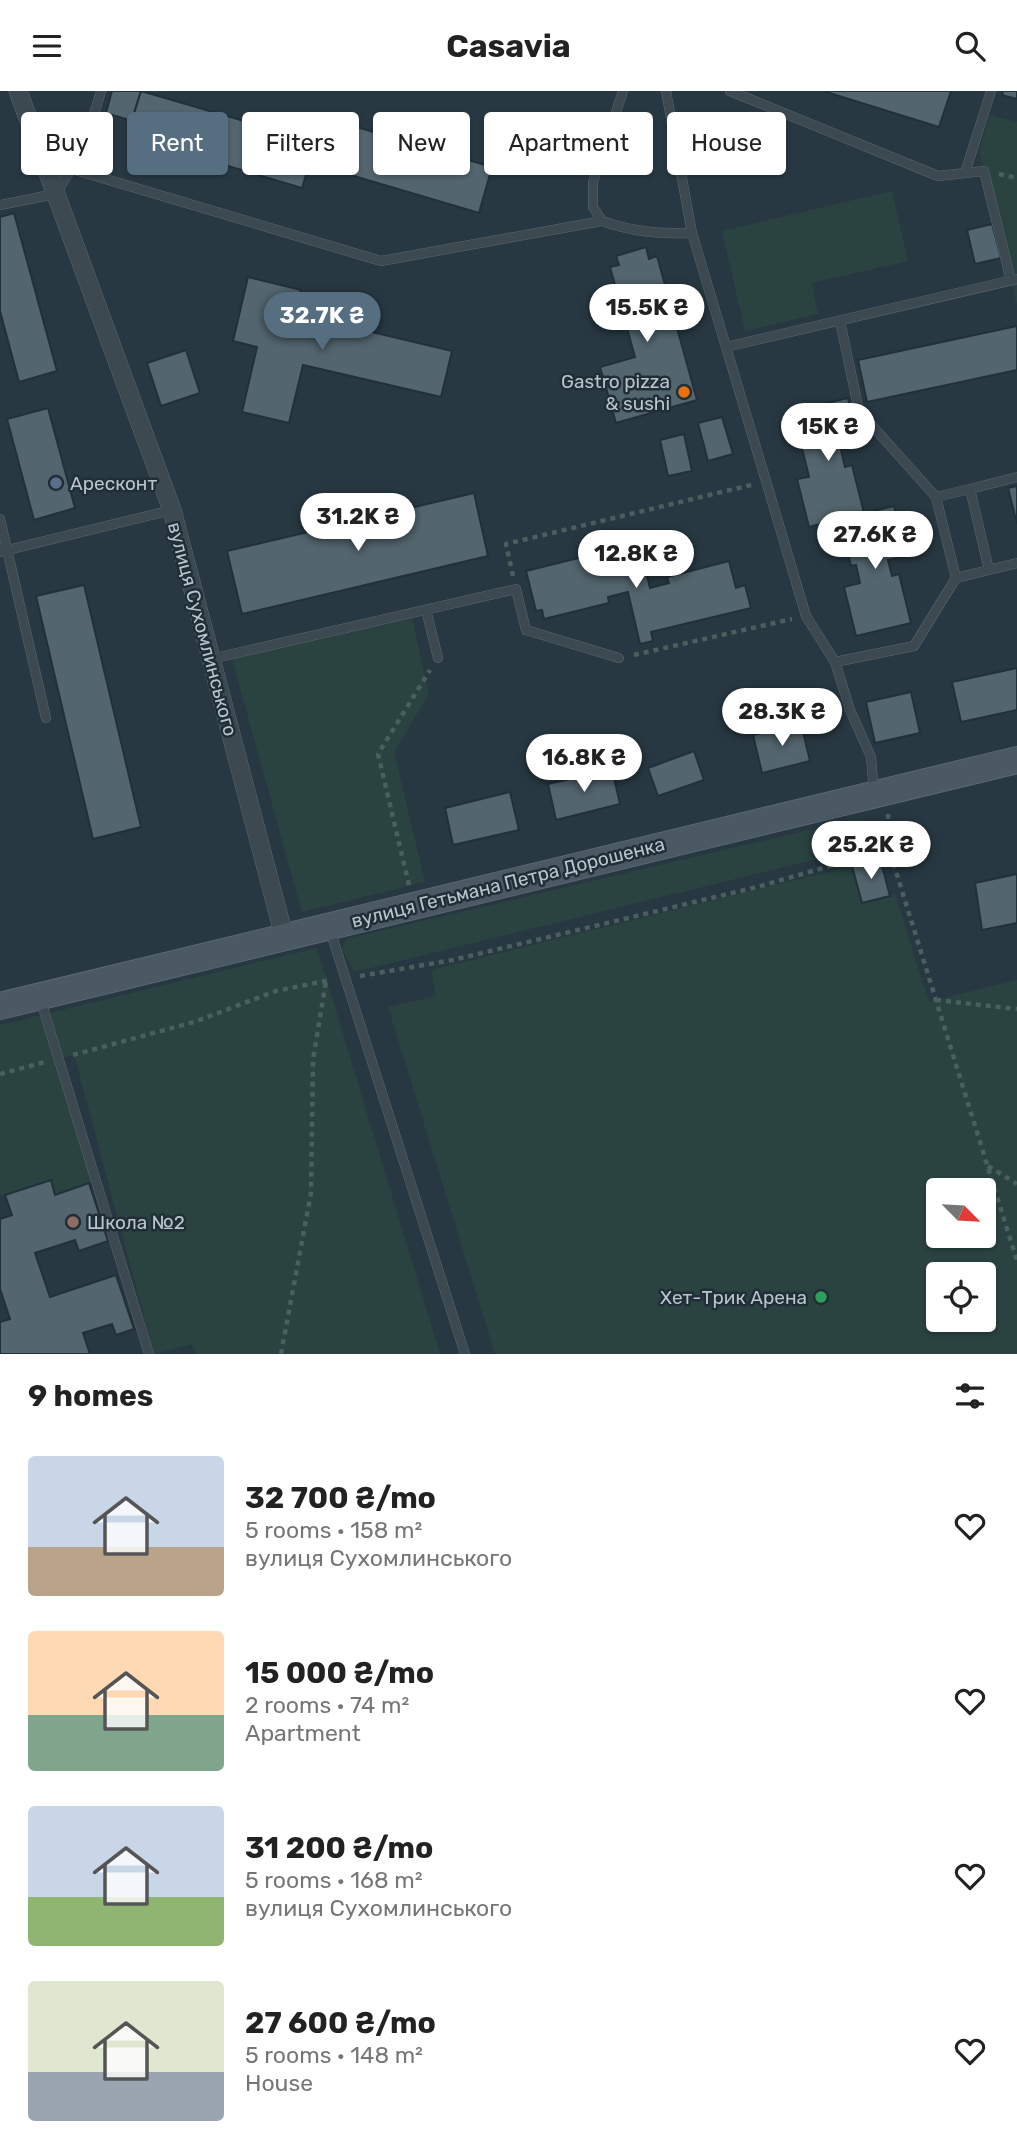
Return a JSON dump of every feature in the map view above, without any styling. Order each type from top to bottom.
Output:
[{"type":"street","name":"вулиця Сухомлинського","points":[[18,91],[26,112]]},
{"type":"street","name":"вулиця Сухомлинського","points":[[48,175],[172,510],[284,936]]},
{"type":"street","name":"вулиця Гетьмана Петра Дорошенка","points":[[0,1006],[414,905],[881,802],[1017,760]]},
{"type":"lane","points":[[95,112],[101,91]]},
{"type":"lane","points":[[602,221],[593,207],[593,182],[623,91]]},
{"type":"lane","points":[[666,91],[692,233],[806,616],[835,662],[850,711],[871,757],[881,802]]},
{"type":"lane","points":[[726,347],[1014,280],[984,171],[938,176],[730,91]]},
{"type":"lane","points":[[965,173],[991,91]]},
{"type":"lane","points":[[0,205],[55,194],[69,175]]},
{"type":"lane","points":[[93,175],[381,261],[602,221],[650,234],[692,233]]},
{"type":"lane","points":[[835,662],[915,646],[956,578],[936,497],[859,411],[840,321]]},
{"type":"lane","points":[[936,497],[1017,477]]},
{"type":"lane","points":[[970,489],[989,570]]},
{"type":"lane","points":[[4,551],[172,510]]},
{"type":"lane","points":[[0,519],[4,551],[46,718]]},
{"type":"lane","points":[[956,578],[1017,563]]},
{"type":"lane","points":[[211,659],[516,589],[526,630],[619,658]]},
{"type":"lane","points":[[426,610],[438,658]]},
{"type":"lane","points":[[329,925],[465,1354]]},
{"type":"lane","points":[[39,996],[149,1354]]},
{"type":"path","points":[[516,589],[506,544],[766,481]]},
{"type":"path","points":[[619,658],[806,616]]},
{"type":"path","points":[[414,905],[378,754],[438,658]]},
{"type":"path","points":[[881,802],[889,849],[1017,1261]]},
{"type":"path","points":[[0,1074],[194,1022],[276,991],[389,973],[466,957],[757,887],[889,849]]},
{"type":"path","points":[[281,1354],[311,1193],[313,1060],[326,981]]},
{"type":"path","points":[[936,1000],[1017,1009]]},
{"type":"path","points":[[987,1166],[1017,1184]]},
{"type":"green space","points":[[990,115],[1017,122],[1017,305],[979,151]]},
{"type":"green space","points":[[892,191],[908,261],[812,283],[818,314],[745,331],[722,231]]},
{"type":"green space","points":[[412,618],[429,694],[394,752],[425,882],[302,912],[232,659]]},
{"type":"green space","points":[[860,818],[875,828],[875,845],[354,972],[342,949],[346,939]]},
{"type":"green space","points":[[852,866],[862,903],[895,894],[929,1002],[1017,980],[1017,1354],[495,1354],[388,1007],[436,996],[431,970]]},
{"type":"green space","points":[[317,948],[440,1354],[196,1354],[192,1344],[154,1354],[74,1054],[59,1059],[96,1181],[55,1195],[50,1180],[0,1196],[0,1025]]},
{"type":"building","points":[[112,91],[141,91],[135,112],[127,112],[127,119],[113,115],[113,112],[106,112]]},
{"type":"building","points":[[141,91],[213,112],[134,112]]},
{"type":"building","points":[[823,91],[951,91],[939,127]]},
{"type":"building","points":[[1003,91],[1017,91],[1017,99],[1002,95]]},
{"type":"building","points":[[228,116],[242,120],[242,170],[228,166]]},
{"type":"building","points":[[359,128],[373,132],[373,175],[470,175],[470,160],[484,165],[484,175],[490,175],[479,213],[351,175],[359,175]]},
{"type":"building","points":[[258,175],[306,175],[302,188]]},
{"type":"building","points":[[14,213],[57,371],[19,382],[0,311],[0,217]]},
{"type":"building","points":[[992,224],[1001,258],[975,264],[967,230]]},
{"type":"building","points":[[646,247],[649,259],[657,256],[697,400],[616,423],[600,367],[635,357],[610,267],[619,265],[616,256]]},
{"type":"building","points":[[248,277],[301,290],[296,314],[452,351],[441,397],[303,365],[289,423],[242,412],[257,347],[233,341]]},
{"type":"building","points":[[1017,326],[1017,370],[867,402],[858,360]]},
{"type":"building","points":[[186,350],[200,393],[161,406],[147,363]]},
{"type":"building","points":[[848,398],[859,446],[841,450],[845,467],[852,465],[864,513],[809,527],[797,479],[809,477],[793,411]]},
{"type":"building","points":[[48,408],[75,508],[34,520],[7,419]]},
{"type":"building","points":[[722,417],[733,454],[708,461],[698,423]]},
{"type":"building","points":[[684,434],[692,471],[668,476],[660,440]]},
{"type":"building","points":[[1017,486],[1017,524],[1008,488]]},
{"type":"building","points":[[474,493],[488,556],[242,614],[227,551]]},
{"type":"building","points":[[894,506],[906,556],[888,560],[892,576],[899,574],[911,623],[856,636],[844,587],[860,583],[856,565],[851,566],[840,519]]},
{"type":"building","points":[[637,535],[650,588],[669,583],[667,577],[729,561],[736,588],[745,585],[751,608],[651,632],[653,641],[640,644],[628,592],[608,597],[609,603],[544,619],[542,610],[536,611],[526,571],[627,546],[625,538]]},
{"type":"building","points":[[84,585],[141,827],[93,839],[36,596]]},
{"type":"building","points":[[1017,668],[1017,710],[961,722],[952,682]]},
{"type":"building","points":[[911,692],[920,733],[875,743],[866,702]]},
{"type":"building","points":[[801,723],[810,761],[762,773],[753,735]]},
{"type":"building","points":[[694,751],[704,780],[658,796],[648,768]]},
{"type":"building","points":[[612,769],[620,804],[556,820],[548,784]]},
{"type":"building","points":[[510,792],[519,830],[453,845],[445,808]]},
{"type":"building","points":[[880,858],[890,896],[862,903],[852,866]]},
{"type":"building","points":[[1017,874],[1017,923],[982,930],[975,883]]},
{"type":"building","points":[[51,1180],[55,1195],[89,1183],[108,1241],[79,1251],[75,1240],[35,1253],[50,1297],[116,1275],[134,1329],[116,1335],[112,1324],[83,1333],[90,1354],[0,1354],[0,1322],[10,1319],[0,1289],[0,1219],[12,1215],[5,1195]]},
{"type":"place","name":"Gastro pizza & sushi","points":[[684,392]]},
{"type":"place","name":"Аресконт","points":[[56,483]]},
{"type":"place","name":"Школа №2","points":[[73,1222]]},
{"type":"place","name":"Хет-Трик Арена","points":[[821,1297]]}]
